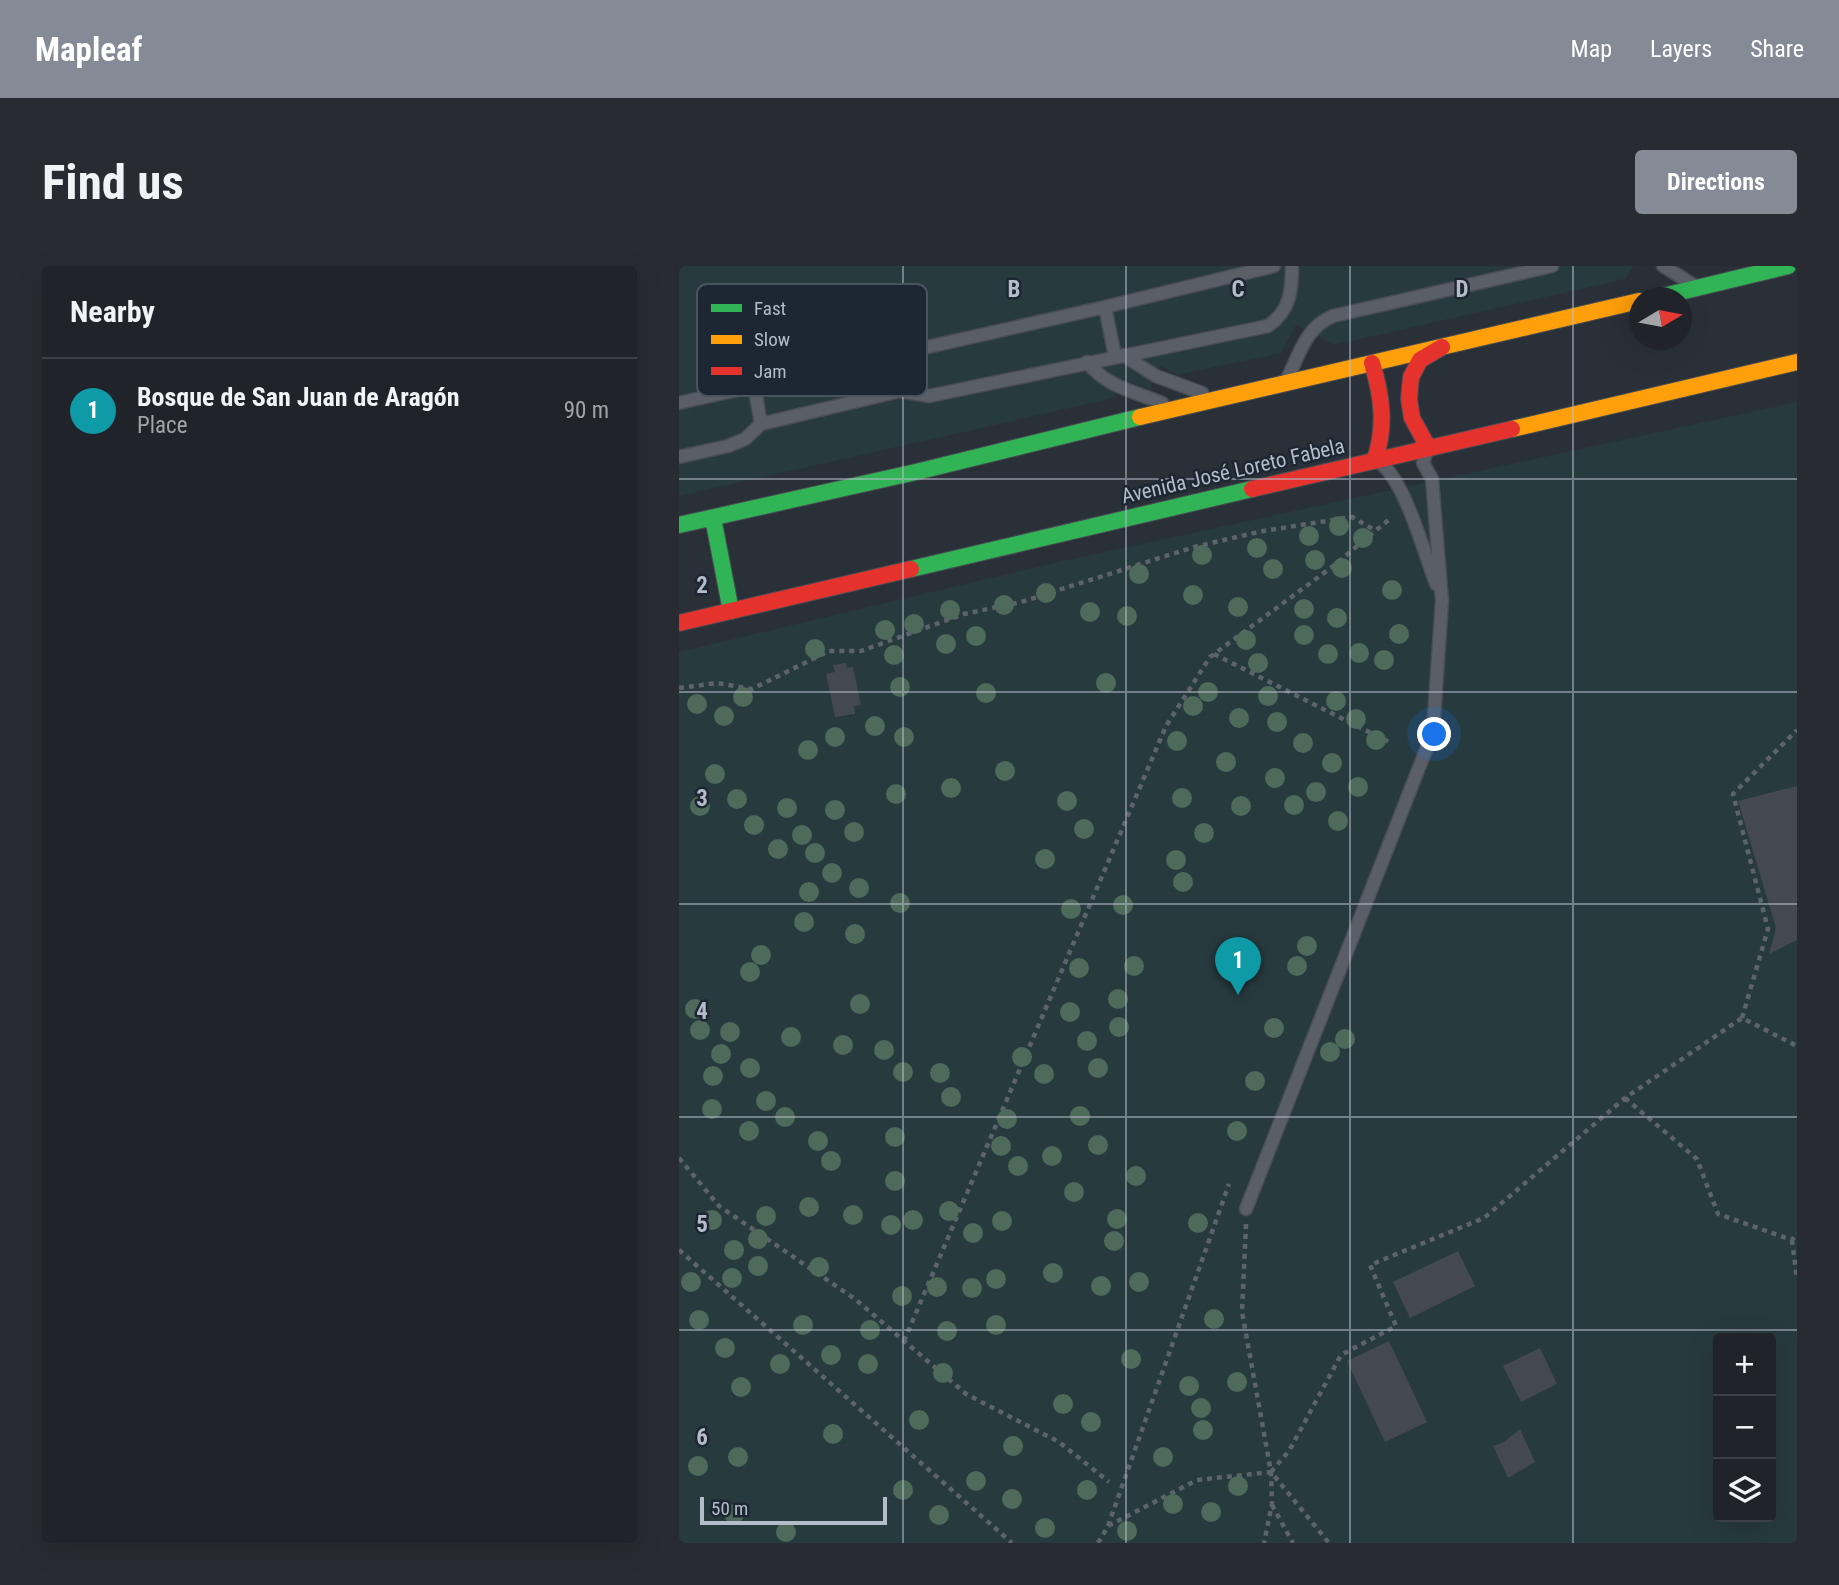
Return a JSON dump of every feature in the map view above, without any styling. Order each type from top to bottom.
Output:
[{"type":"main road","points":[[1692,289],[1789,266]]},
{"type":"main road","points":[[679,525],[916,472],[1175,408],[1629,304]]},
{"type":"main road","points":[[1428,447],[1412,418],[1409,399],[1411,377],[1420,360],[1441,347]]},
{"type":"main road","name":"Avenida José Loreto Fabela","points":[[679,623],[1797,362]]},
{"type":"main road","points":[[1373,363],[1384,413],[1382,443],[1375,459]]},
{"type":"main road","points":[[713,518],[731,611]]},
{"type":"lane","points":[[927,347],[1274,266]]},
{"type":"lane","points":[[927,396],[1268,326],[1283,312],[1289,300],[1292,266]]},
{"type":"lane","points":[[1284,384],[1310,332],[1319,321],[1552,266]]},
{"type":"lane","points":[[1663,266],[1697,288]]},
{"type":"lane","points":[[1105,307],[1119,355],[1156,376],[1219,400]]},
{"type":"lane","points":[[1087,362],[1109,383],[1175,408]]},
{"type":"lane","points":[[679,403],[708,396]]},
{"type":"lane","points":[[756,396],[761,424]]},
{"type":"lane","points":[[679,467],[684,456],[728,446],[745,439],[761,424],[879,396]]},
{"type":"lane","points":[[1247,1209],[1433,732],[1442,601],[1432,479],[1423,463],[1428,447]]},
{"type":"lane","points":[[1375,459],[1388,468],[1396,482],[1442,601]]},
{"type":"path","points":[[679,688],[717,682],[752,689],[829,651],[861,651],[964,614],[1021,602],[1194,547],[1263,530],[1352,517],[1376,531]]},
{"type":"path","points":[[904,1341],[1166,726],[1210,657],[1332,567],[1392,517]]},
{"type":"path","points":[[1214,654],[1389,742]]},
{"type":"path","points":[[1108,1526],[1197,1480],[1271,1472],[1289,1451],[1341,1354],[1396,1326],[1370,1265],[1483,1218],[1625,1098],[1742,1018],[1769,929],[1734,794],[1797,730]]},
{"type":"path","points":[[1742,1018],[1797,1046]]},
{"type":"path","points":[[1625,1098],[1697,1158],[1718,1214],[1792,1240]]},
{"type":"path","points":[[679,1158],[719,1206],[855,1299],[966,1394],[1059,1442],[1109,1482]]},
{"type":"path","points":[[1098,1543],[1108,1526],[1229,1184]]},
{"type":"path","points":[[1247,1209],[1242,1312],[1271,1472],[1272,1504],[1264,1543]]},
{"type":"path","points":[[1797,1233],[1792,1240],[1797,1279]]},
{"type":"path","points":[[679,1250],[1013,1543]]},
{"type":"path","points":[[1271,1472],[1329,1543]]},
{"type":"path","points":[[1272,1504],[1293,1543]]},
{"type":"green space","points":[[679,266],[1634,266],[1625,279],[1334,345],[1296,325],[1281,353],[1177,375],[1160,366],[1150,389],[1122,379],[1114,398],[679,496]]},
{"type":"green space","points":[[1797,402],[1797,1543],[679,1543],[679,652],[1054,563]]},
{"type":"building","points":[[846,663],[847,668],[853,667],[861,705],[854,706],[855,714],[835,717],[826,674],[835,672],[833,665]]},
{"type":"building","points":[[1797,786],[1797,940],[1769,954],[1776,928],[1738,801]]},
{"type":"building","points":[[1458,1251],[1475,1286],[1410,1318],[1393,1282]]},
{"type":"building","points":[[1389,1341],[1427,1422],[1385,1442],[1347,1361]]},
{"type":"building","points":[[1540,1348],[1557,1384],[1521,1402],[1503,1366]]},
{"type":"building","points":[[1520,1429],[1535,1462],[1508,1478],[1493,1446],[1504,1442]]},
{"type":"traffic: fast","points":[[1692,289],[1788,266]]},
{"type":"traffic: fast","points":[[679,525],[916,472],[1140,417]]},
{"type":"traffic: fast","points":[[911,569],[1252,489]]},
{"type":"traffic: fast","points":[[713,518],[731,611]]},
{"type":"traffic: slow","points":[[1140,417],[1629,303]]},
{"type":"traffic: slow","points":[[1512,429],[1797,362]]},
{"type":"traffic: jam","points":[[1428,447],[1412,418],[1409,399],[1411,377],[1420,360],[1442,347]]},
{"type":"traffic: jam","points":[[1372,363],[1382,423],[1375,459]]},
{"type":"traffic: jam","points":[[1252,489],[1512,429]]},
{"type":"traffic: jam","points":[[679,623],[911,569]]},
{"type":"place","name":"Bosque de San Juan de Aragón","points":[[1238,995]]}]
